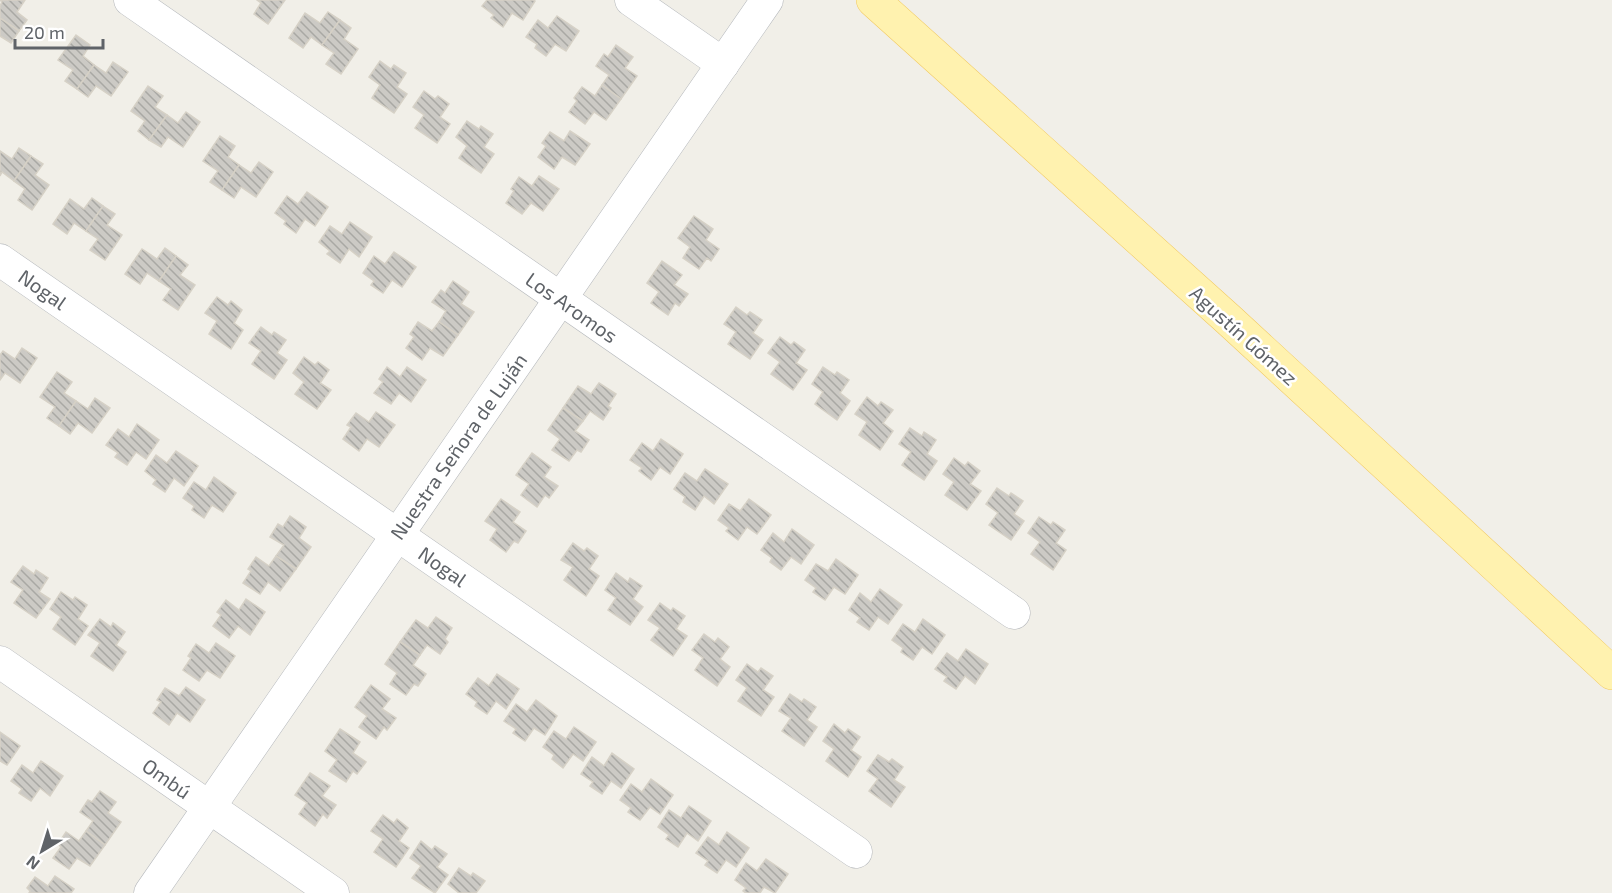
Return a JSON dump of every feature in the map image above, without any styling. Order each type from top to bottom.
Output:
[{"type":"main road","name":"Agustín Gómez","points":[[873,0],[1229,320],[1612,673]]},
{"type":"street","name":"Los Aromos","points":[[130,0],[1014,613]]},
{"type":"street","points":[[631,0],[723,64]]},
{"type":"street","name":"Nuestra Señora de Luján","points":[[150,893],[767,0]]},
{"type":"street","name":"Nogal","points":[[0,260],[856,852]]},
{"type":"street","name":"Ombú","points":[[0,662],[333,893]]},
{"type":"building","points":[[0,0],[25,0],[17,12],[27,20],[19,31],[0,18],[2,2]]},
{"type":"building","points":[[257,0],[285,0],[268,24],[254,14],[261,3]]},
{"type":"building","points":[[487,0],[535,1],[523,20],[512,13],[503,27],[491,18],[494,15],[482,6]]},
{"type":"building","points":[[328,12],[340,20],[322,45],[311,37],[303,48],[289,38],[305,13],[320,23]]},
{"type":"building","points":[[557,16],[579,31],[566,51],[555,44],[546,56],[535,48],[537,44],[526,37],[538,20],[548,28]]},
{"type":"building","points":[[0,18],[19,31],[11,43],[0,36]]},
{"type":"building","points":[[340,20],[351,28],[344,39],[358,49],[341,74],[326,64],[334,53],[322,45]]},
{"type":"building","points":[[76,35],[90,45],[83,56],[94,65],[77,89],[65,81],[73,70],[58,60]]},
{"type":"building","points":[[616,45],[633,57],[625,68],[637,76],[621,99],[602,85],[609,75],[596,66],[604,54],[608,57]]},
{"type":"building","points":[[380,61],[391,69],[394,65],[406,73],[397,87],[407,94],[394,113],[372,98],[380,85],[369,77]]},
{"type":"building","points":[[113,62],[128,72],[111,96],[96,86],[88,97],[77,89],[94,65],[106,73]]},
{"type":"building","points":[[602,85],[621,99],[606,120],[594,112],[585,124],[569,112],[577,101],[574,98],[582,87],[595,96]]},
{"type":"building","points":[[148,86],[163,96],[155,107],[167,115],[149,140],[138,131],[145,121],[131,111]]},
{"type":"building","points":[[424,91],[435,99],[438,96],[449,104],[440,117],[450,124],[437,143],[415,128],[424,115],[413,107]]},
{"type":"building","points":[[186,112],[200,122],[183,147],[168,137],[161,147],[149,140],[167,115],[178,123]]},
{"type":"building","points":[[467,121],[493,134],[484,147],[494,154],[481,173],[459,158],[467,146],[456,137]]},
{"type":"building","points":[[570,131],[590,144],[575,165],[562,157],[554,169],[538,157],[546,146],[542,143],[550,132],[564,141]]},
{"type":"building","points":[[220,136],[235,146],[228,157],[239,165],[222,190],[210,182],[218,171],[203,161]]},
{"type":"building","points":[[19,148],[31,156],[14,181],[2,172],[0,176],[0,151],[12,159]]},
{"type":"building","points":[[31,156],[43,164],[35,175],[49,185],[32,210],[18,200],[25,189],[14,181]]},
{"type":"building","points":[[259,162],[273,172],[256,197],[241,187],[234,198],[222,190],[239,165],[251,173]]},
{"type":"building","points":[[539,176],[559,189],[543,211],[531,203],[522,214],[506,203],[519,177],[532,186]]},
{"type":"building","points":[[307,192],[328,207],[315,226],[305,219],[296,233],[275,213],[287,196],[298,204]]},
{"type":"building","points":[[92,198],[103,206],[86,231],[74,223],[67,234],[53,224],[70,199],[84,209]]},
{"type":"building","points":[[103,206],[115,214],[107,225],[122,235],[105,260],[90,250],[98,239],[86,231]]},
{"type":"building","points":[[694,216],[713,229],[706,240],[719,249],[711,261],[707,258],[699,269],[683,258],[690,247],[678,238]]},
{"type":"building","points":[[350,222],[372,237],[359,257],[349,249],[340,263],[327,254],[330,251],[319,242],[330,226],[342,234]]},
{"type":"building","points":[[165,248],[176,256],[159,281],[147,273],[140,284],[125,274],[142,249],[157,259]]},
{"type":"building","points":[[394,252],[416,267],[402,287],[392,280],[383,293],[371,285],[374,281],[363,273],[374,256],[385,264]]},
{"type":"building","points":[[176,256],[188,265],[180,275],[195,285],[178,310],[163,300],[171,289],[159,281]]},
{"type":"building","points":[[662,261],[682,275],[674,285],[688,294],[679,306],[675,303],[668,315],[651,303],[659,292],[647,283]]},
{"type":"building","points":[[453,281],[469,292],[461,304],[474,312],[458,335],[439,322],[446,311],[432,302],[441,290],[445,293]]},
{"type":"building","points":[[217,297],[228,305],[231,301],[242,310],[234,323],[243,330],[231,349],[209,334],[217,321],[205,313]]},
{"type":"building","points":[[736,307],[747,315],[750,312],[762,320],[753,333],[763,340],[750,359],[728,344],[736,332],[724,324]]},
{"type":"building","points":[[418,322],[432,331],[439,322],[458,335],[443,356],[430,348],[422,360],[406,348],[414,337],[410,334]]},
{"type":"building","points":[[261,327],[272,335],[274,332],[286,340],[277,353],[287,360],[274,379],[252,364],[261,351],[249,343]]},
{"type":"building","points":[[780,337],[791,345],[794,342],[805,350],[796,363],[807,370],[793,390],[771,374],[780,362],[768,353]]},
{"type":"building","points":[[22,348],[37,358],[20,383],[5,373],[0,380],[0,355],[3,351],[15,359]]},
{"type":"building","points":[[304,357],[315,365],[318,362],[329,370],[320,383],[331,390],[317,409],[295,394],[304,382],[293,373]]},
{"type":"building","points":[[387,367],[400,377],[407,367],[426,380],[411,402],[399,393],[391,404],[374,393],[383,382],[379,379]]},
{"type":"building","points":[[823,367],[849,380],[840,393],[850,401],[837,420],[815,404],[823,392],[812,384]]},
{"type":"building","points":[[57,372],[72,382],[64,393],[76,401],[59,426],[47,418],[55,407],[40,397]]},
{"type":"building","points":[[599,383],[616,394],[603,420],[590,411],[583,421],[563,408],[578,386],[591,394]]},
{"type":"building","points":[[867,397],[878,406],[881,402],[893,410],[883,423],[893,431],[880,450],[859,435],[867,422],[855,414]]},
{"type":"building","points":[[95,398],[110,408],[92,433],[78,423],[70,434],[59,426],[76,401],[88,409]]},
{"type":"building","points":[[563,408],[583,421],[575,431],[589,440],[581,452],[577,450],[569,461],[552,450],[560,439],[548,430]]},
{"type":"building","points":[[376,412],[395,425],[379,447],[367,439],[359,451],[343,439],[351,427],[347,425],[356,413],[369,422]]},
{"type":"building","points":[[137,424],[159,440],[146,459],[136,452],[127,465],[115,457],[118,453],[106,445],[118,429],[129,437]]},
{"type":"building","points":[[910,428],[922,436],[924,432],[936,440],[927,454],[937,461],[924,480],[902,465],[911,452],[899,444]]},
{"type":"building","points":[[661,439],[683,454],[670,474],[660,467],[651,480],[639,471],[642,468],[630,460],[642,443],[653,451]]},
{"type":"building","points":[[176,451],[198,466],[184,486],[174,478],[165,492],[153,484],[156,480],[145,471],[156,455],[167,463]]},
{"type":"building","points":[[532,453],[551,467],[544,477],[558,486],[549,498],[545,495],[537,507],[521,495],[529,484],[516,475]]},
{"type":"building","points":[[954,458],[965,466],[968,462],[980,471],[970,484],[981,491],[967,510],[945,495],[954,482],[943,474]]},
{"type":"building","points":[[705,469],[728,484],[714,504],[704,496],[695,510],[683,502],[685,497],[674,489],[685,473],[697,481]]},
{"type":"building","points":[[214,477],[236,493],[223,512],[212,505],[204,518],[192,510],[194,506],[183,498],[194,482],[206,490]]},
{"type":"building","points":[[997,488],[1023,501],[1014,514],[1024,521],[1011,540],[989,525],[998,513],[986,504]]},
{"type":"building","points":[[501,499],[520,512],[513,522],[526,531],[518,543],[514,541],[506,552],[490,540],[497,529],[485,521]]},
{"type":"building","points":[[749,499],[771,515],[757,534],[747,527],[738,540],[726,531],[729,528],[718,520],[729,504],[740,511]]},
{"type":"building","points":[[290,516],[306,527],[299,538],[311,547],[296,569],[276,556],[284,545],[270,537],[278,524],[283,527]]},
{"type":"building","points":[[1039,517],[1065,530],[1056,543],[1066,550],[1053,570],[1031,554],[1040,542],[1028,533]]},
{"type":"building","points":[[792,529],[814,545],[801,564],[791,557],[781,570],[770,562],[772,558],[761,550],[773,533],[784,542]]},
{"type":"building","points":[[573,543],[584,551],[587,548],[598,556],[589,569],[599,576],[586,596],[564,580],[573,567],[561,560]]},
{"type":"building","points":[[276,556],[296,569],[280,591],[268,582],[260,594],[243,583],[256,557],[269,566]]},
{"type":"building","points":[[836,559],[858,575],[845,594],[834,587],[825,600],[813,592],[816,588],[805,580],[816,564],[828,571]]},
{"type":"building","points":[[23,566],[34,574],[36,570],[48,578],[39,592],[50,599],[36,618],[14,603],[23,590],[11,582]]},
{"type":"building","points":[[616,573],[628,582],[630,578],[642,586],[633,599],[643,607],[630,625],[608,610],[616,598],[605,590]]},
{"type":"building","points":[[880,589],[902,605],[888,624],[878,617],[869,630],[857,622],[860,618],[849,610],[860,593],[871,602]]},
{"type":"building","points":[[61,592],[87,605],[78,619],[88,626],[75,645],[53,629],[61,617],[50,609]]},
{"type":"building","points":[[246,599],[265,612],[250,635],[238,626],[229,638],[213,626],[221,615],[217,612],[226,600],[239,610]]},
{"type":"building","points":[[660,603],[671,611],[673,608],[685,616],[676,629],[687,636],[673,656],[651,640],[660,628],[648,620]]},
{"type":"building","points":[[436,617],[452,628],[445,639],[448,642],[440,654],[427,645],[420,655],[400,642],[416,620],[428,628]]},
{"type":"building","points":[[100,619],[111,627],[113,623],[125,632],[116,645],[126,652],[113,671],[91,656],[100,643],[88,635]]},
{"type":"building","points":[[923,619],[945,635],[932,654],[922,647],[913,660],[901,652],[903,648],[892,640],[903,624],[915,632]]},
{"type":"building","points":[[704,634],[715,642],[718,638],[729,647],[720,659],[730,667],[717,686],[695,670],[703,658],[692,650]]},
{"type":"building","points":[[400,642],[420,655],[413,665],[426,674],[418,686],[414,684],[406,695],[390,684],[397,673],[385,664]]},
{"type":"building","points":[[216,643],[235,656],[220,678],[207,670],[199,681],[183,670],[196,644],[209,653]]},
{"type":"building","points":[[966,649],[988,664],[975,684],[965,676],[956,689],[944,681],[947,677],[935,669],[947,653],[958,661]]},
{"type":"building","points":[[747,664],[758,672],[761,668],[773,676],[763,690],[774,697],[761,716],[738,701],[747,688],[736,680]]},
{"type":"building","points":[[497,674],[519,689],[506,709],[496,701],[487,714],[475,706],[477,702],[466,694],[478,678],[489,686]]},
{"type":"building","points":[[371,685],[390,699],[382,709],[396,718],[387,730],[384,727],[376,739],[359,727],[367,716],[355,707]]},
{"type":"building","points":[[186,687],[205,700],[190,722],[177,713],[169,725],[153,713],[161,702],[157,700],[165,688],[179,696]]},
{"type":"building","points":[[790,694],[816,707],[807,720],[817,727],[804,746],[782,731],[791,718],[779,711]]},
{"type":"building","points":[[536,700],[557,716],[545,735],[534,728],[525,741],[513,733],[516,729],[504,721],[516,704],[527,712]]},
{"type":"building","points":[[834,724],[845,733],[848,729],[860,737],[851,750],[861,757],[848,777],[826,761],[834,749],[823,741]]},
{"type":"building","points":[[574,727],[596,742],[583,761],[573,754],[563,768],[552,759],[554,755],[543,747],[554,731],[566,739]]},
{"type":"building","points":[[340,729],[360,742],[353,753],[366,762],[357,774],[353,771],[346,782],[329,771],[337,760],[325,751]]},
{"type":"building","points":[[0,732],[20,746],[7,765],[0,761]]},
{"type":"building","points":[[612,753],[634,769],[621,788],[611,781],[602,794],[590,786],[593,782],[581,774],[592,757],[604,766]]},
{"type":"building","points":[[878,755],[889,762],[892,759],[903,767],[894,780],[905,787],[891,807],[869,791],[878,779],[867,771]]},
{"type":"building","points":[[41,761],[63,776],[50,796],[40,788],[31,801],[19,793],[22,789],[11,781],[22,765],[33,773]]},
{"type":"building","points":[[310,773],[330,786],[322,796],[336,805],[327,818],[323,814],[315,826],[299,814],[307,803],[295,795]]},
{"type":"building","points":[[651,779],[673,795],[660,814],[650,807],[640,820],[628,812],[631,808],[620,800],[631,784],[642,792]]},
{"type":"building","points":[[100,791],[116,802],[108,813],[121,822],[105,845],[86,831],[93,821],[80,812],[88,800],[92,802]]},
{"type":"building","points":[[689,806],[711,821],[698,841],[687,833],[678,847],[666,839],[669,835],[658,827],[669,810],[681,818]]},
{"type":"building","points":[[383,815],[394,823],[397,819],[408,828],[399,841],[409,848],[396,867],[374,852],[383,839],[371,831]]},
{"type":"building","points":[[86,831],[105,845],[90,866],[77,858],[69,869],[53,858],[61,847],[58,844],[66,832],[79,841]]},
{"type":"building","points":[[727,832],[749,848],[736,867],[726,860],[717,873],[705,865],[708,861],[696,853],[708,837],[719,845]]},
{"type":"building","points":[[421,841],[432,850],[435,846],[447,854],[437,867],[448,875],[435,893],[412,878],[421,866],[410,858]]},
{"type":"building","points":[[766,859],[788,874],[775,893],[764,887],[760,893],[746,893],[743,891],[746,888],[735,880],[746,863],[757,871]]},
{"type":"building","points":[[459,868],[485,881],[476,893],[459,893],[448,884]]},
{"type":"building","points":[[55,876],[74,889],[71,893],[29,893],[27,888],[35,877],[48,886]]}]
